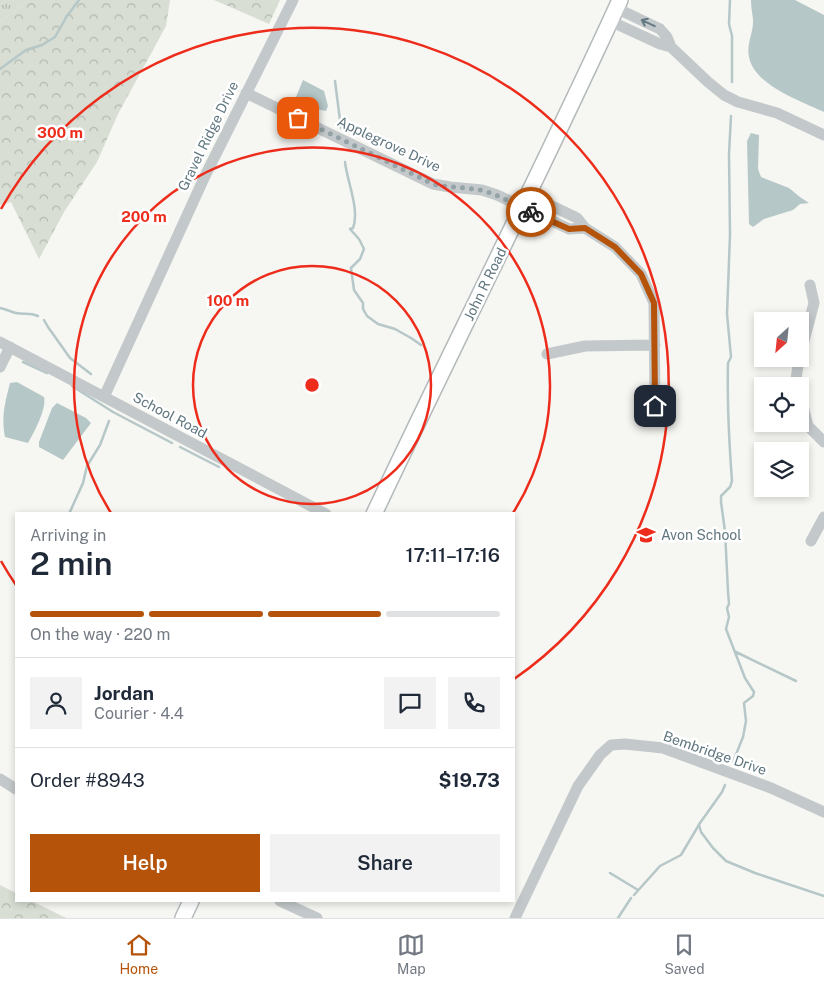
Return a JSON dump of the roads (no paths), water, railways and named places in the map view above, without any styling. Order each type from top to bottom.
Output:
[{"type":"main road","name":"John R Road","points":[[375,512],[456,341],[526,202],[616,10]]},
{"type":"main road","points":[[183,918],[191,902]]},
{"type":"street","name":"Gravel Ridge Drive","points":[[104,397],[205,176],[293,0]]},
{"type":"street","points":[[616,10],[660,44],[671,47],[708,82],[724,94],[738,102],[777,113],[824,135]]},
{"type":"street","name":"Applegrove Drive","points":[[246,93],[433,184],[482,190],[526,202],[569,229],[585,228],[615,247],[641,274],[654,303],[655,345]]},
{"type":"street","points":[[809,323],[814,303],[810,285]]},
{"type":"street","points":[[0,367],[5,344]]},
{"type":"street","name":"School Road","points":[[5,344],[322,512]]},
{"type":"street","points":[[547,354],[585,346],[655,345],[655,406]]},
{"type":"street","points":[[809,427],[824,442]]},
{"type":"street","points":[[811,541],[824,517]]},
{"type":"street","name":"Bembridge Drive","points":[[515,918],[578,786],[600,755],[611,745],[626,744],[662,748],[771,788],[824,812]]},
{"type":"street","points":[[0,779],[15,788]]},
{"type":"street","points":[[282,902],[317,918]]},
{"type":"waterway","points":[[0,69],[26,50],[42,45],[55,37],[79,0]]},
{"type":"waterway","points":[[730,0],[729,24],[732,36],[732,82]]},
{"type":"waterway","points":[[335,81],[341,128]]},
{"type":"waterway","points":[[731,116],[727,314],[731,357],[728,363],[728,392],[732,481],[730,487],[721,496],[729,604],[727,608],[729,617],[726,629],[745,678],[754,692],[753,696],[744,703],[746,721],[743,737],[733,762]]},
{"type":"waterway","points":[[345,162],[355,213],[353,228],[350,229],[359,239],[364,249],[360,259],[351,268],[354,290],[363,303],[363,309],[367,316],[378,324],[395,329],[421,345]]},
{"type":"waterway","points":[[0,308],[16,313],[38,316]]},
{"type":"waterway","points":[[44,320],[70,358],[91,374]]},
{"type":"waterway","points":[[23,362],[47,373]]},
{"type":"waterway","points":[[72,386],[113,412],[172,443]]},
{"type":"waterway","points":[[70,512],[83,483],[87,466],[100,445],[109,421]]},
{"type":"waterway","points":[[180,447],[219,467]]},
{"type":"waterway","points":[[736,652],[796,681]]},
{"type":"waterway","points":[[634,895],[660,866],[681,855],[725,785]]},
{"type":"waterway","points":[[699,825],[701,832],[726,861],[755,873],[824,896]]},
{"type":"waterway","points":[[610,873],[638,890]]},
{"type":"waterway","points":[[618,918],[631,898]]},
{"type":"place","name":"Avon School","points":[[646,535]]}]
